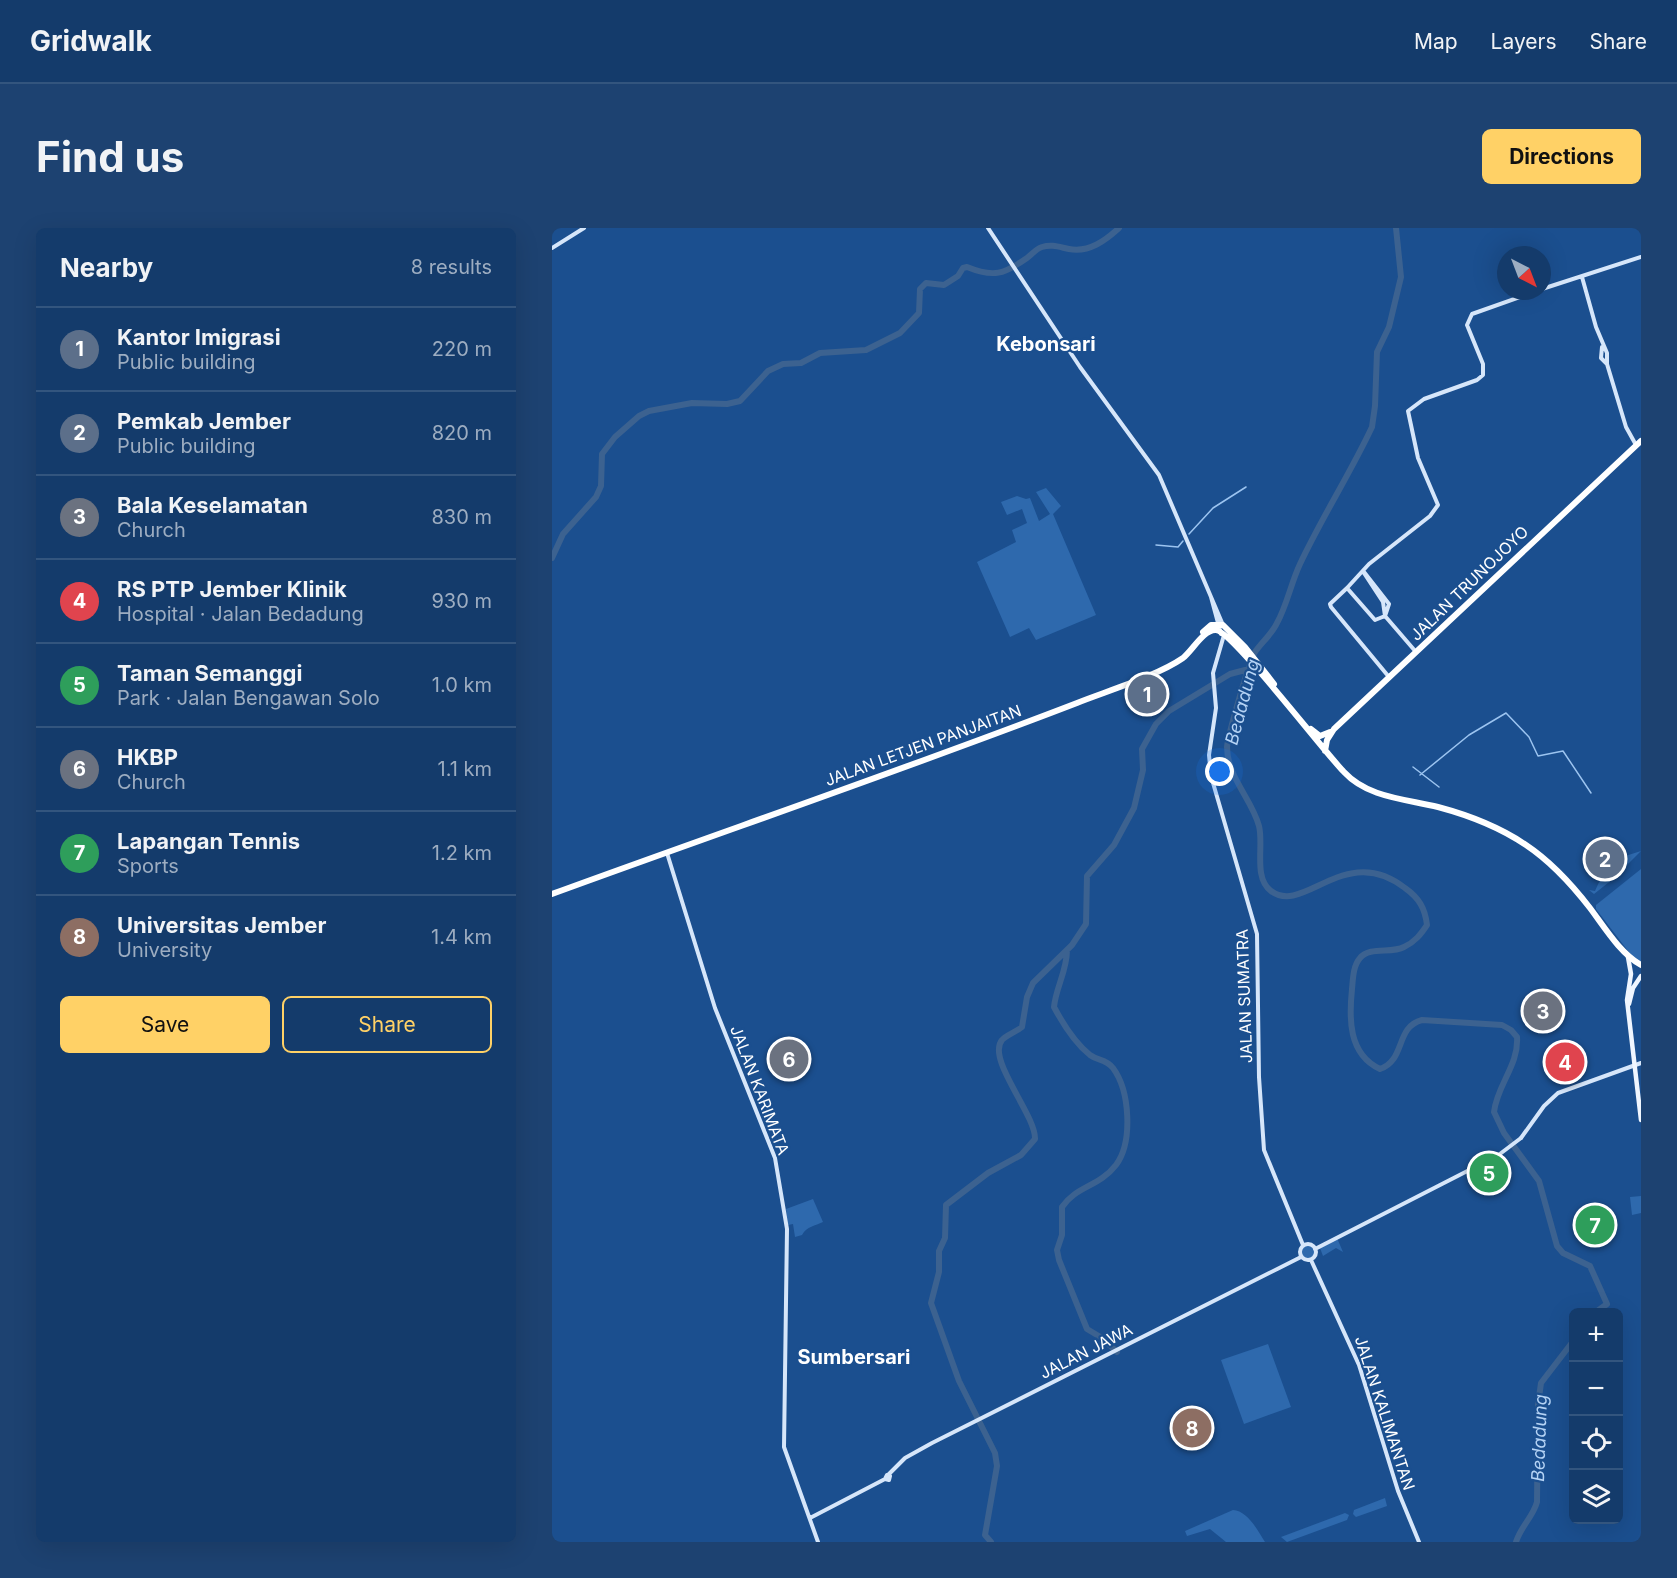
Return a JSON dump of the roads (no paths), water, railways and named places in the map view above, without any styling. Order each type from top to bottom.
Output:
[{"type":"highway","name":"JALAN TRUNOJOYO","points":[[1325,751],[1327,740],[1334,729],[1639,443]]},
{"type":"highway","points":[[1185,657],[1207,627],[1222,630],[1243,649],[1314,734],[1321,736],[1334,729]]},
{"type":"highway","points":[[1185,657],[1210,631],[1222,630]]},
{"type":"highway","name":"JALAN LETJEN PANJAITAN","points":[[552,894],[993,735],[1185,657]]},
{"type":"highway","points":[[1266,677],[1325,751],[1360,787],[1455,813],[1526,845],[1576,892],[1627,955],[1641,966]]},
{"type":"main road","points":[[552,248],[584,228]]},
{"type":"main road","points":[[988,228],[1080,367],[1159,475],[1211,594],[1222,630]]},
{"type":"main road","points":[[1551,287],[1641,257]]},
{"type":"main road","points":[[1580,278],[1602,347],[1601,358],[1607,364],[1626,427],[1639,443]]},
{"type":"main road","points":[[1389,678],[1331,607],[1334,600],[1382,553],[1431,516],[1438,506],[1418,458],[1408,411],[1424,399],[1469,383],[1483,375],[1484,368],[1467,325],[1472,314],[1512,300]]},
{"type":"main road","points":[[1347,588],[1376,620],[1385,616],[1389,610],[1388,602],[1364,572]]},
{"type":"main road","points":[[1385,616],[1416,653]]},
{"type":"main road","name":"JALAN SUMATRA","points":[[1222,630],[1212,676],[1216,712],[1209,755],[1210,775],[1257,934],[1262,1138],[1271,1172],[1303,1245]]},
{"type":"main road","name":"JALAN KARIMATA","points":[[667,853],[717,1013],[775,1158],[788,1229],[784,1448],[800,1498],[818,1542]]},
{"type":"main road","points":[[1627,955],[1632,968],[1627,990],[1628,1009],[1641,1120]]},
{"type":"main road","points":[[1628,1009],[1633,988],[1641,976]]},
{"type":"main road","points":[[1315,1249],[1310,1245],[1303,1245],[1300,1251],[1301,1257],[1311,1260],[1315,1249],[1483,1163],[1490,1162],[1499,1168],[1497,1179],[1486,1185],[1473,1182],[1473,1175],[1484,1166],[1521,1138],[1544,1106],[1558,1093],[1641,1063]]},
{"type":"main road","name":"JALAN JAWA","points":[[810,1518],[887,1477],[904,1458],[1115,1349],[1301,1257]]},
{"type":"main road","name":"JALAN KALIMANTAN","points":[[1311,1260],[1359,1365],[1398,1491],[1419,1542]]},
{"type":"waterway","points":[[552,558],[563,534],[596,497],[601,486],[602,454],[615,437],[639,416],[649,411],[692,403],[727,404],[740,401],[768,371],[783,364],[801,363],[820,353],[866,350],[900,333],[919,313],[920,289],[926,283],[944,285],[967,267],[992,273],[1005,271],[1046,246],[1083,249],[1103,241],[1119,228]]},
{"type":"waterway","name":"Bedadung","points":[[1396,228],[1401,277],[1389,327],[1377,352],[1372,427],[1300,564],[1277,623],[1252,658],[1231,728],[1227,747],[1228,758],[1235,778],[1256,816],[1260,834],[1262,878],[1271,891],[1284,896],[1297,894],[1345,875],[1363,872],[1383,876],[1405,888],[1423,908],[1427,925],[1415,940],[1399,949],[1364,954],[1356,965],[1351,1000],[1351,1023],[1356,1045],[1369,1062],[1380,1069],[1388,1065],[1394,1059],[1408,1029],[1422,1020],[1502,1025],[1517,1037],[1515,1057],[1499,1093],[1494,1112],[1504,1133],[1539,1181],[1557,1246],[1563,1253],[1590,1266],[1607,1304],[1602,1308]]},
{"type":"waterway","points":[[1189,534],[1213,508],[1246,487]]},
{"type":"waterway","points":[[1156,545],[1178,547],[1183,541]]},
{"type":"waterway","points":[[991,1542],[985,1535],[997,1466],[995,1453],[959,1381],[931,1303],[939,1272],[939,1251],[945,1238],[946,1205],[988,1173],[1021,1155],[1035,1139],[1028,1116],[1006,1073],[999,1049],[1004,1038],[1022,1027],[1027,997],[1033,983],[1072,945],[1086,924],[1087,876],[1114,845],[1134,808],[1143,770],[1142,749],[1156,724],[1169,711],[1230,674],[1249,669]]},
{"type":"waterway","points":[[1420,775],[1469,735],[1506,713],[1529,737],[1538,756],[1563,751],[1591,793]]},
{"type":"waterway","points":[[1413,767],[1439,787]]},
{"type":"waterway","points":[[1067,950],[1054,1007],[1079,1045],[1090,1055],[1108,1063],[1119,1078],[1126,1103],[1127,1130],[1125,1143],[1116,1165],[1102,1178],[1074,1195],[1062,1207],[1062,1235],[1057,1250],[1087,1329],[1102,1338],[1117,1352]]},
{"type":"waterway","name":"Bedadung","points":[[1516,1542],[1537,1502],[1538,1405],[1541,1383],[1569,1347]]},
{"type":"place","name":"Kantor Imigrasi","points":[[1147,694]]},
{"type":"place","name":"Pemkab Jember","points":[[1605,859]]},
{"type":"place","name":"Bala Keselamatan","points":[[1543,1011]]},
{"type":"place","name":"HKBP","points":[[789,1059]]},
{"type":"place","name":"RS PTP Jember Klinik","points":[[1565,1062]]},
{"type":"place","name":"Taman Semanggi","points":[[1489,1173]]},
{"type":"place","name":"Lapangan Tennis","points":[[1595,1225]]},
{"type":"place","name":"Universitas Jember","points":[[1192,1428]]},
{"type":"district","name":"Kebonsari","points":[[1046,344]]},
{"type":"district","name":"Sumbersari","points":[[854,1357]]}]
